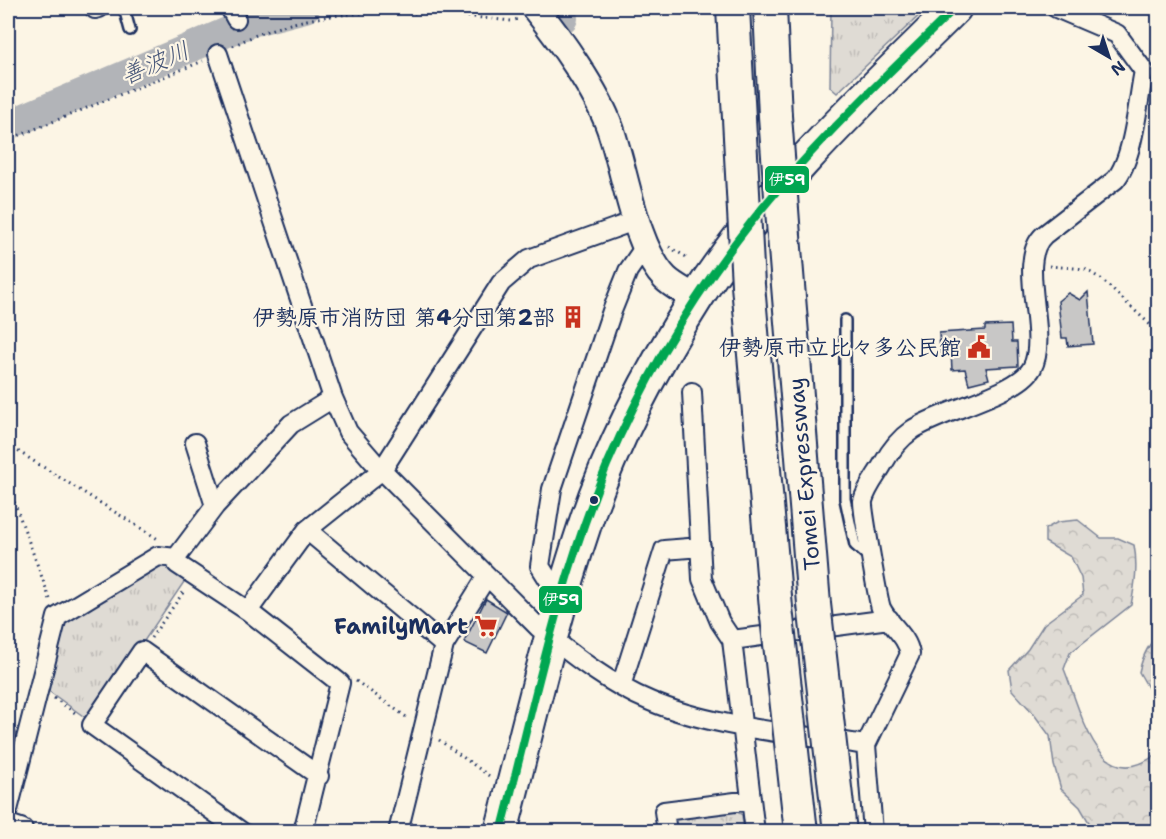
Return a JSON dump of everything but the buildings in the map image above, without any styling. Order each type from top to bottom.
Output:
[{"type":"highway","name":"Tomei Expressway","points":[[733,8],[748,285],[776,608],[801,831]]},
{"type":"highway","name":"Tomei Expressway","points":[[770,8],[784,236],[814,604],[840,831]]},
{"type":"highway","points":[[501,831],[585,522],[628,421],[696,299],[747,227],[802,162],[955,8]]},
{"type":"main road","points":[[538,11],[597,99],[610,127],[637,220],[657,245],[665,278],[696,299]]},
{"type":"main road","points":[[8,828],[20,831]]},
{"type":"street","points":[[873,831],[866,745],[910,654],[907,642],[880,604],[863,500],[898,442],[922,424],[1007,388],[1031,370],[1036,350],[1033,265],[1035,250],[1040,239],[1119,176],[1151,72],[1117,34],[1056,8]]},
{"type":"street","points":[[218,54],[333,398],[348,432],[382,470],[552,638],[621,686],[650,701],[685,713],[742,725],[866,745]]},
{"type":"street","points":[[248,611],[307,530],[382,470],[501,283],[529,259],[637,220]]},
{"type":"street","points":[[566,586],[549,582],[540,566],[552,489],[612,311],[628,271],[657,245]]},
{"type":"street","points":[[692,392],[702,579],[720,622],[732,640],[755,831]]},
{"type":"street","points":[[303,831],[319,776],[340,683],[248,611],[177,564],[176,558],[215,506],[291,424],[333,398]]},
{"type":"street","points":[[195,443],[215,506]]},
{"type":"street","points":[[307,530],[444,645]]},
{"type":"street","points":[[621,686],[664,550],[701,547]]},
{"type":"street","points":[[8,810],[57,617],[159,556],[176,558]]},
{"type":"street","points":[[398,831],[444,645],[487,576]]},
{"type":"street","points":[[732,640],[890,620]]},
{"type":"street","points":[[242,831],[92,726],[142,651],[319,776]]},
{"type":"street","points":[[667,831],[664,811],[751,800]]},
{"type":"lane","points":[[124,8],[130,30]]},
{"type":"lane","points":[[845,320],[845,499],[855,545],[873,560]]},
{"type":"path","points":[[8,141],[283,26],[329,17],[414,12],[511,21],[538,11]]},
{"type":"path","points":[[657,245],[688,258]]},
{"type":"path","points":[[1033,265],[1085,269],[1101,279],[1158,332]]},
{"type":"path","points":[[8,445],[162,542],[176,558]]},
{"type":"path","points":[[8,485],[57,617]]},
{"type":"path","points":[[142,651],[194,576]]},
{"type":"path","points":[[354,680],[497,782]]},
{"type":"path","points":[[40,688],[92,726]]},
{"type":"green space","points":[[831,8],[927,8],[837,93],[830,87]]},
{"type":"green space","points":[[1078,520],[1101,538],[1118,538],[1134,545],[1136,575],[1131,605],[1070,653],[1064,669],[1085,726],[1106,758],[1120,765],[1137,765],[1158,753],[1158,831],[1094,831],[1080,807],[1061,789],[1054,765],[1050,736],[1012,690],[1009,670],[1028,649],[1044,624],[1083,595],[1081,578],[1071,557],[1045,542],[1045,529],[1058,522]]},
{"type":"green space","points":[[164,560],[180,571],[184,582],[90,721],[43,687],[61,619]]},
{"type":"green space","points":[[1158,637],[1158,705],[1139,672],[1143,657]]},
{"type":"green space","points":[[736,811],[742,815],[744,831],[672,831],[671,823],[678,816]]},
{"type":"waterway","name":"善波川","points":[[8,125],[251,22],[305,8]]},
{"type":"waterway","name":"善波川","points":[[554,8],[563,18]]},
{"type":"transit line","name":"伊59","points":[[501,832],[560,600],[574,554],[621,433],[671,338],[730,249],[775,193],[850,112],[955,8]]},
{"type":"place","name":"伊勢原市消防団 第4分団第2部","points":[[573,317]]},
{"type":"place","name":"伊勢原市立比々多公民館","points":[[979,347]]},
{"type":"place","name":"FamilyMart","points":[[486,626]]}]
